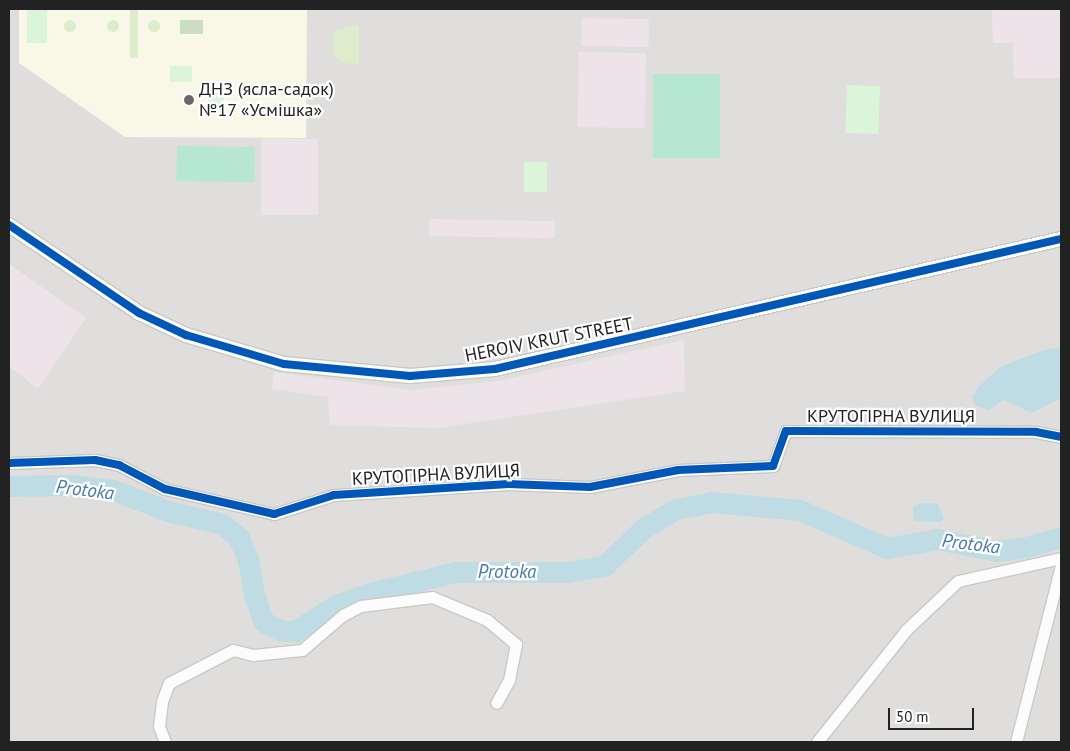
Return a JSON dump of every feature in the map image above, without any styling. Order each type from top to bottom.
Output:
[{"type":"street","name":"HEROIV KRUT STREET","points":[[9,224],[139,313],[186,335],[284,364],[410,376],[479,372],[504,368],[919,275],[1061,239]]},
{"type":"street","name":"КРУТОГІРНА ВУЛИЦЯ","points":[[9,463],[95,460],[119,465],[165,489],[274,514],[334,495],[509,484],[590,487],[690,469],[773,466],[786,431],[1036,432],[1061,437]]},
{"type":"street","points":[[817,742],[906,630],[958,581],[1061,558]]},
{"type":"street","points":[[1016,742],[1061,565]]},
{"type":"street","points":[[165,742],[159,726],[162,701],[169,683],[233,650],[253,655],[302,650],[343,615],[361,606],[423,598],[432,597],[487,620],[516,644],[509,680],[496,703]]},
{"type":"shaded area","points":[[9,9],[1061,9],[1061,742],[9,742]]},
{"type":"shaded area","name":"ДНЗ (ясла-садок) №17 «Усмішка»","points":[[19,9],[307,9],[306,138],[125,137],[19,63]]},
{"type":"shaded area","points":[[992,9],[1061,9],[1061,78],[1014,78],[1013,43],[993,43]]},
{"type":"shaded area","points":[[582,18],[649,19],[649,47],[582,46]]},
{"type":"shaded area","points":[[419,49],[442,49],[442,64],[419,64]]},
{"type":"shaded area","points":[[579,52],[646,53],[645,128],[578,127]]},
{"type":"shaded area","points":[[261,139],[318,139],[318,215],[261,215]]},
{"type":"shaded area","points":[[429,219],[555,221],[555,238],[429,236]]},
{"type":"shaded area","points":[[9,264],[86,318],[38,389],[9,366]]},
{"type":"shaded area","points":[[628,269],[630,311],[589,319],[588,270]]},
{"type":"shaded area","points":[[898,298],[902,322],[756,345],[752,321]]},
{"type":"shaded area","points":[[684,340],[685,391],[439,428],[330,425],[328,397],[272,389],[274,372],[412,390],[498,381]]},
{"type":"green space","points":[[27,9],[47,9],[47,43],[27,43]]},
{"type":"green space","points":[[130,9],[138,9],[138,58],[130,58]]},
{"type":"green space","points":[[72,20],[75,21],[75,31],[68,32],[65,31],[64,24],[65,21]]},
{"type":"green space","points":[[115,20],[118,21],[118,31],[111,32],[108,31],[107,24],[108,21]]},
{"type":"green space","points":[[156,20],[159,21],[159,31],[152,32],[149,31],[148,24],[149,21]]},
{"type":"green space","points":[[180,20],[203,20],[203,34],[180,34]]},
{"type":"green space","points":[[359,24],[359,64],[341,63],[333,52],[334,31]]},
{"type":"green space","points":[[170,66],[192,66],[192,82],[170,82]]},
{"type":"green space","points":[[653,74],[720,74],[720,158],[653,158]]},
{"type":"green space","points":[[847,85],[880,86],[878,134],[845,133]]},
{"type":"green space","points":[[208,91],[224,91],[224,115],[208,115]]},
{"type":"green space","points":[[177,146],[255,147],[254,182],[176,181]]},
{"type":"green space","points":[[524,162],[547,162],[547,192],[524,192]]},
{"type":"water","points":[[1061,347],[1061,398],[1032,413],[1003,400],[989,410],[976,406],[972,397],[979,386],[1002,366],[1044,350]]},
{"type":"water","points":[[920,503],[937,503],[944,518],[941,522],[914,521],[913,507]]},
{"type":"waterway","name":"Protoka","points":[[9,486],[70,485],[113,490],[168,511],[222,524],[239,538],[248,560],[254,595],[264,622],[282,631],[295,631],[336,605],[366,594],[455,572],[567,572],[605,565],[644,528],[676,509],[712,502],[800,510],[887,548],[937,539],[997,551],[1026,547],[1061,537]]},
{"type":"cycle path","points":[[9,225],[139,313],[186,335],[284,364],[410,376],[495,369],[1061,239]]},
{"type":"cycle path","points":[[9,463],[95,460],[119,465],[165,489],[274,514],[334,495],[509,484],[590,487],[678,470],[773,466],[786,431],[1036,432],[1061,437]]},
{"type":"place","name":"ДНЗ (ясла-садок) №17 «Усмішка»","points":[[189,100]]}]
